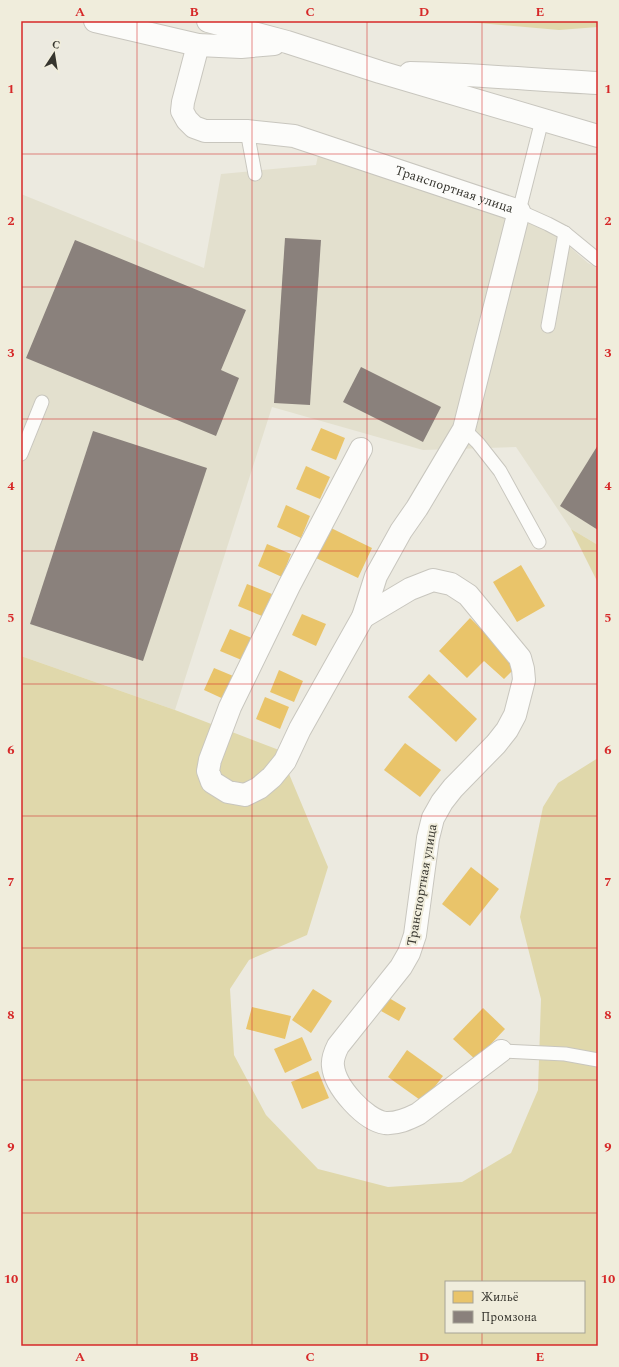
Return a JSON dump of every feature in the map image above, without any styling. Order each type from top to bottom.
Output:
[{"type":"street","points":[[95,21],[198,45],[241,47],[287,42]]},
{"type":"street","points":[[208,21],[287,42],[380,72],[598,136]]},
{"type":"street","points":[[239,21],[287,42]]},
{"type":"street","name":"Транспортная улица","points":[[198,45],[182,111],[186,120],[194,128],[205,131],[247,131],[294,136],[519,211],[464,429],[417,508],[401,531],[376,576],[363,617],[300,729],[285,761],[272,777],[259,788],[245,795],[228,792],[212,782],[208,771],[210,760],[230,707],[289,586],[361,449]]},
{"type":"street","points":[[380,72],[468,74],[537,80],[598,83]]},
{"type":"street","name":"Транспортная улица","points":[[363,617],[410,588],[434,580],[451,584],[468,595],[520,658],[524,669],[524,680],[515,715],[507,730],[496,744],[453,788],[442,802],[433,818],[428,838],[415,935],[409,953],[401,967],[338,1046],[334,1054],[333,1066],[337,1081],[348,1097],[374,1120],[386,1123],[408,1120],[501,1051]]},
{"type":"lane","points":[[542,120],[519,211],[565,233],[598,260]]},
{"type":"lane","points":[[247,131],[255,174]]},
{"type":"lane","points":[[548,326],[565,233]]},
{"type":"lane","points":[[21,454],[42,402]]},
{"type":"lane","points":[[464,429],[500,471],[538,542]]},
{"type":"lane","points":[[501,1051],[565,1054],[598,1060]]},
{"type":"shaded area","points":[[455,21],[598,21],[598,27],[559,30]]},
{"type":"shaded area","points":[[320,146],[546,226],[588,263],[598,268],[598,545],[571,529],[516,447],[423,450],[272,407],[175,710],[21,656],[21,194],[204,268],[221,174],[316,165]]},
{"type":"shaded area","points":[[571,529],[598,545],[598,583]]},
{"type":"shaded area","points":[[21,656],[175,710],[279,750],[328,867],[307,935],[249,960],[230,989],[234,1055],[266,1115],[318,1169],[388,1187],[462,1182],[511,1153],[538,1090],[541,999],[520,917],[543,807],[558,783],[598,758],[598,1346],[21,1346]]},
{"type":"building: Жильё","points":[[321,428],[345,438],[336,460],[311,450]]},
{"type":"building: Жильё","points":[[306,466],[330,477],[320,499],[296,489]]},
{"type":"building: Жильё","points":[[286,505],[310,516],[301,538],[277,527]]},
{"type":"building: Жильё","points":[[331,528],[372,548],[358,578],[316,558]]},
{"type":"building: Жильё","points":[[267,544],[291,554],[282,577],[258,566]]},
{"type":"building: Жильё","points":[[521,565],[545,606],[517,622],[493,582]]},
{"type":"building: Жильё","points":[[247,584],[272,594],[262,616],[238,606]]},
{"type":"building: Жильё","points":[[302,614],[326,624],[316,646],[292,635]]},
{"type":"building: Жильё","points":[[470,618],[518,665],[504,679],[484,661],[467,678],[439,651]]},
{"type":"building: Жильё","points":[[230,629],[254,639],[244,661],[220,651]]},
{"type":"building: Жильё","points":[[214,668],[238,678],[228,701],[204,690]]},
{"type":"building: Жильё","points":[[279,670],[303,681],[294,702],[270,692]]},
{"type":"building: Жильё","points":[[429,674],[477,719],[456,742],[408,697]]},
{"type":"building: Жильё","points":[[265,697],[289,707],[280,729],[256,719]]},
{"type":"building: Жильё","points":[[405,743],[441,770],[420,797],[384,770]]},
{"type":"building: Жильё","points":[[471,867],[499,889],[470,926],[442,904]]},
{"type":"building: Жильё","points":[[313,989],[332,1001],[311,1033],[292,1020]]},
{"type":"building: Жильё","points":[[389,998],[406,1008],[399,1021],[381,1011]]},
{"type":"building: Жильё","points":[[252,1007],[291,1016],[285,1039],[246,1029]]},
{"type":"building: Жильё","points":[[483,1008],[505,1029],[476,1060],[453,1039]]},
{"type":"building: Жильё","points":[[302,1037],[312,1060],[285,1073],[274,1049]]},
{"type":"building: Жильё","points":[[407,1050],[443,1076],[423,1102],[388,1077]]},
{"type":"building: Жильё","points":[[318,1071],[329,1098],[302,1109],[291,1082]]},
{"type":"building: Промзона","points":[[285,238],[321,240],[310,405],[274,403]]},
{"type":"building: Промзона","points":[[75,240],[246,310],[221,370],[239,378],[216,436],[26,358]]},
{"type":"building: Промзона","points":[[361,367],[441,407],[423,442],[343,402]]},
{"type":"building: Промзона","points":[[93,431],[207,468],[143,661],[30,624]]},
{"type":"building: Промзона","points":[[598,445],[598,530],[560,506]]}]
